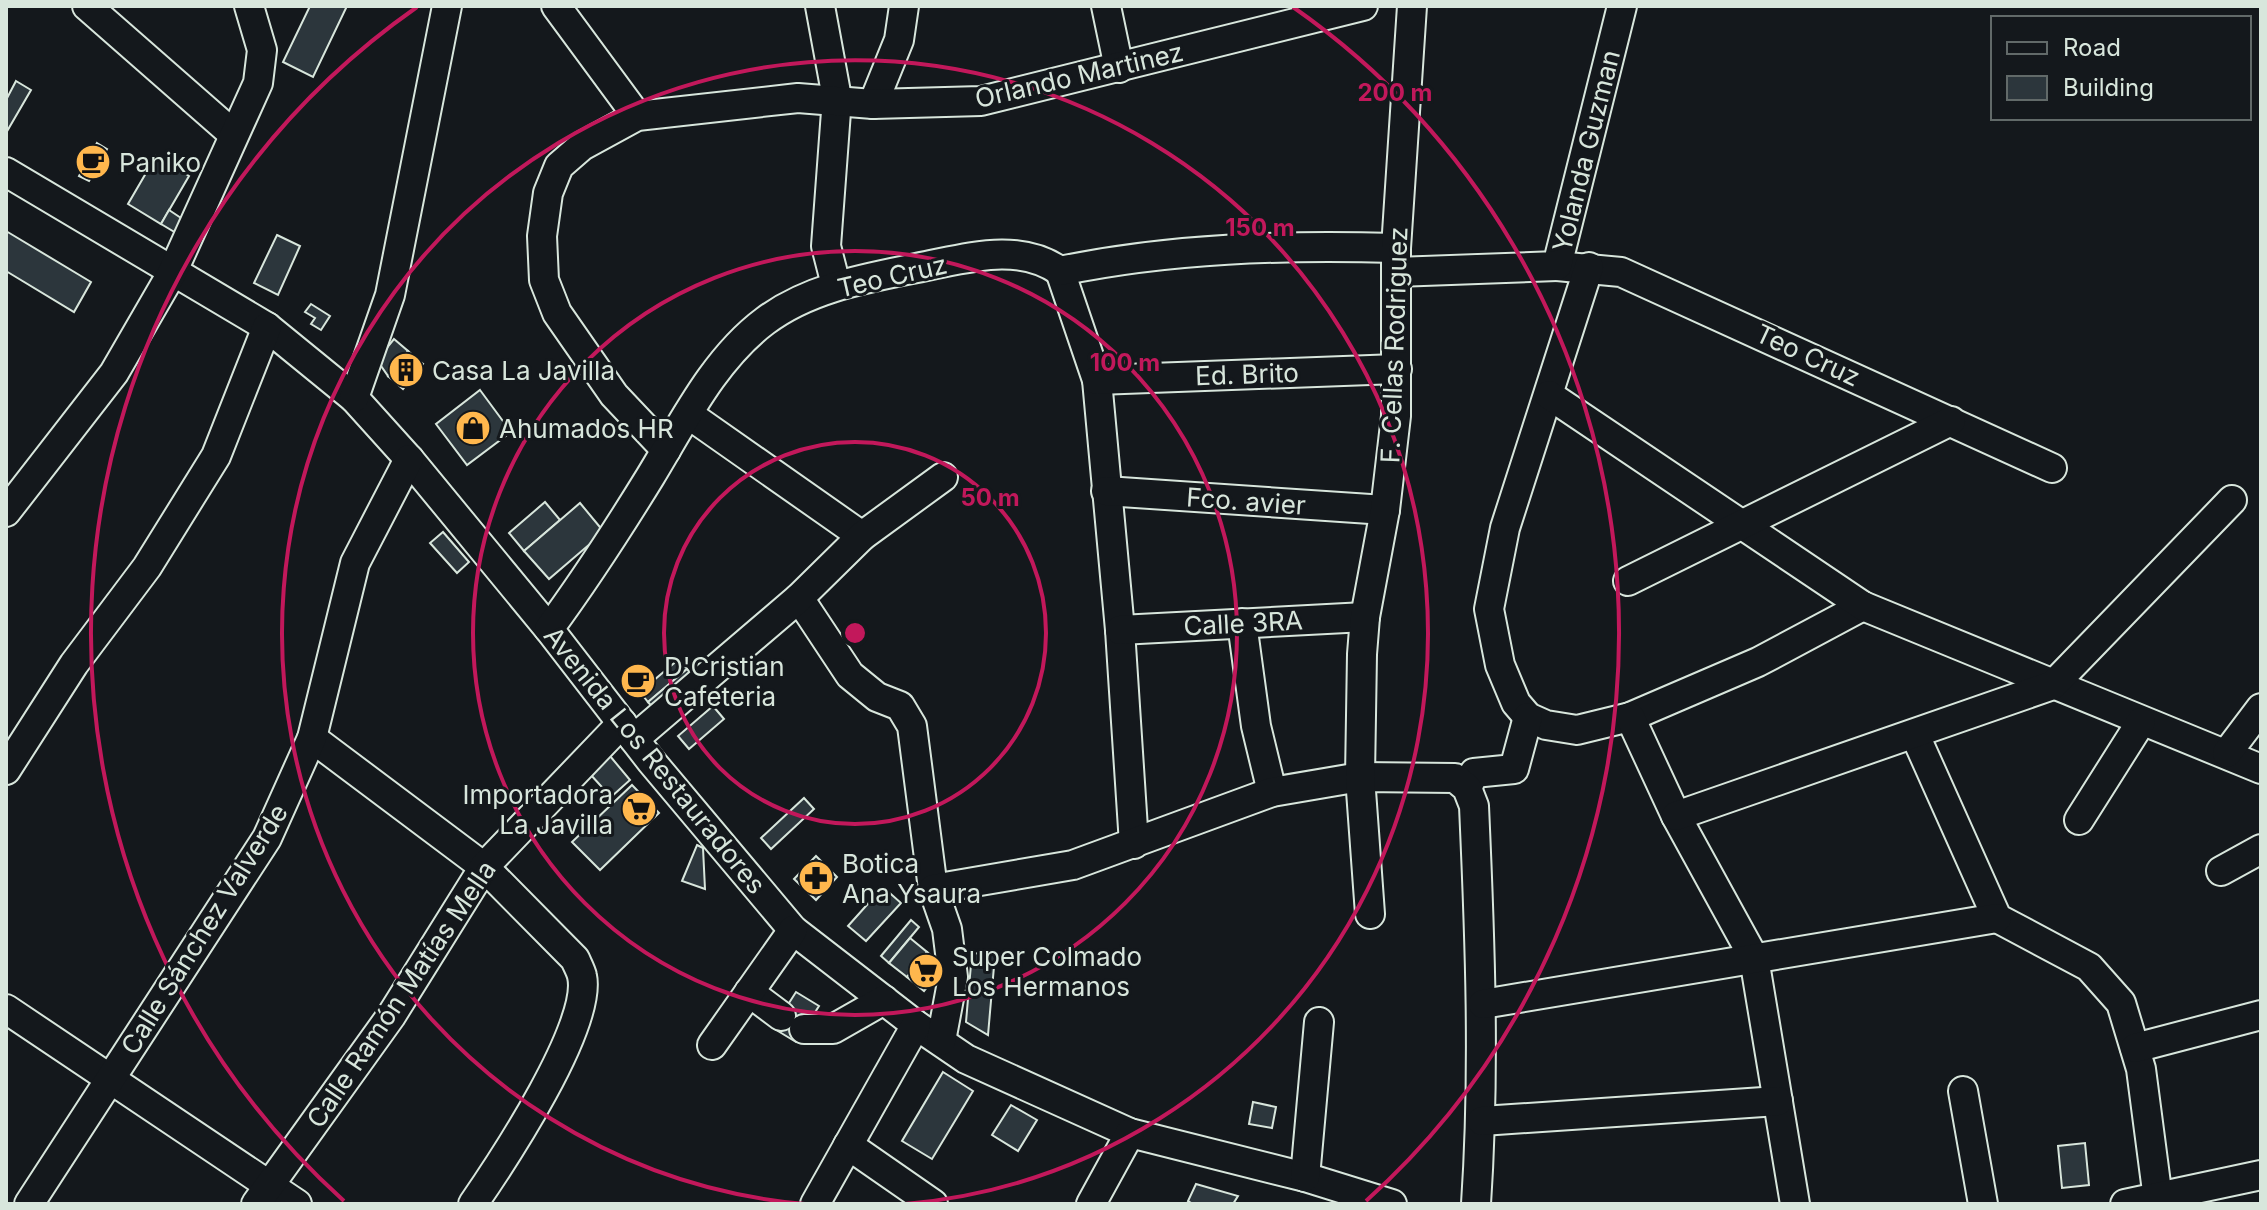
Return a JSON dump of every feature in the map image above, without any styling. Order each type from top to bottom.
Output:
[{"type":"street","points":[[87,6],[233,134]]},
{"type":"street","points":[[6,512],[114,373],[172,273],[258,83],[262,66],[249,6]]},
{"type":"street","points":[[354,398],[390,295],[447,6]]},
{"type":"street","points":[[556,6],[637,116]]},
{"type":"street","points":[[820,6],[837,98],[826,246],[836,285]]},
{"type":"street","points":[[873,104],[899,40],[904,6]]},
{"type":"street","points":[[1106,6],[1119,68]]},
{"type":"street","name":"Orlando Martinez","points":[[666,450],[614,395],[557,313],[544,280],[542,236],[548,193],[559,166],[582,146],[637,116],[798,98],[837,98],[873,104],[981,101],[1363,6]]},
{"type":"street","name":"F. Cellas Rodriguez","points":[[1370,914],[1360,777],[1365,617],[1385,510],[1396,416],[1396,260],[1412,6]]},
{"type":"street","name":"Yolanda Guzman","points":[[1396,260],[1526,268],[1557,266],[1622,6]]},
{"type":"street","name":"Avenida Los Restauradores","points":[[6,172],[267,327],[354,398],[409,459],[793,930],[916,1025],[966,1059],[1130,1133],[1312,1188],[1392,1204]]},
{"type":"street","points":[[1134,844],[1120,630],[1097,380],[1060,271],[1196,250],[1280,245],[1396,260]]},
{"type":"street","name":"Teo Cruz","points":[[549,629],[688,414],[736,346],[767,319],[836,285],[939,263],[1023,253],[1041,258],[1060,271]]},
{"type":"street","name":"Teo Cruz","points":[[1557,266],[1621,272],[2052,468]]},
{"type":"street","points":[[1589,267],[1505,528],[1489,609],[1500,665],[1516,703],[1528,717],[1546,725],[1577,730],[1630,717],[1758,662],[1863,606]]},
{"type":"street","points":[[6,770],[74,664],[147,567],[216,456],[267,327]]},
{"type":"street","name":"Ed. Brito","points":[[1097,380],[1397,369]]},
{"type":"street","points":[[1549,395],[1863,606],[2261,769]]},
{"type":"street","points":[[688,414],[862,536]]},
{"type":"street","points":[[1628,581],[1951,421]]},
{"type":"street","name":"Calle Sánchez Valverde","points":[[29,1204],[267,838],[312,738],[355,563],[409,459]]},
{"type":"street","name":"Calle Ramón Matías Mella","points":[[263,1194],[391,1016],[484,867],[628,731],[799,598],[862,536],[943,477]]},
{"type":"street","name":"Fco. avier","points":[[1106,491],[1385,510]]},
{"type":"street","points":[[1676,816],[2053,685],[2232,500]]},
{"type":"street","points":[[799,598],[850,675],[877,697],[900,706],[912,726],[933,889],[947,929],[953,977],[941,1041]]},
{"type":"street","name":"Calle 3RA","points":[[1120,630],[1365,617]]},
{"type":"street","points":[[1242,623],[1256,726],[1272,792]]},
{"type":"street","points":[[2227,753],[2261,708]]},
{"type":"street","points":[[1467,788],[1474,773],[1514,769],[1528,717]]},
{"type":"street","points":[[1630,717],[1676,816],[1754,958],[1795,1204]]},
{"type":"street","points":[[2079,820],[2141,722]]},
{"type":"street","points":[[1915,735],[1997,918]]},
{"type":"street","points":[[312,738],[484,867],[575,959],[583,977],[582,998],[572,1029],[526,1125],[473,1204]]},
{"type":"street","points":[[933,889],[1073,865],[1272,792],[1360,777],[1455,778],[1467,788],[1474,806],[1483,1004],[1482,1121],[1476,1204]]},
{"type":"street","points":[[2221,871],[2261,849]]},
{"type":"street","points":[[1483,1004],[1997,918],[2089,967],[2121,1003],[2141,1069],[2158,1199]]},
{"type":"street","points":[[712,1045],[793,930]]},
{"type":"street","points":[[749,992],[792,1023],[833,1029],[884,1000]]},
{"type":"street","points":[[6,1009],[76,1053],[263,1194],[297,1204]]},
{"type":"street","points":[[2135,1048],[2261,1015]]},
{"type":"street","points":[[1312,1188],[1319,1022]]},
{"type":"street","points":[[815,1204],[916,1025]]},
{"type":"street","points":[[1963,1091],[1983,1204]]},
{"type":"street","points":[[1482,1121],[1778,1101]]},
{"type":"street","points":[[1091,1204],[1130,1133]]},
{"type":"street","points":[[848,1145],[933,1204]]},
{"type":"street","points":[[2125,1204],[2261,1175]]},
{"type":"building","points":[[310,6],[347,6],[313,77],[283,62]]},
{"type":"building","points":[[16,81],[31,90],[6,133],[6,100]]},
{"type":"building","name":"Paniko","points":[[97,143],[107,149],[89,181],[79,176]]},
{"type":"building","points":[[156,156],[189,176],[161,224],[128,204]]},
{"type":"building","points":[[169,210],[190,224],[183,237],[161,224]]},
{"type":"building","points":[[6,231],[91,282],[74,312],[6,271]]},
{"type":"building","points":[[277,235],[300,246],[278,295],[254,283]]},
{"type":"building","points":[[311,304],[330,316],[321,330],[311,324],[315,318],[305,312]]},
{"type":"building","points":[[394,339],[408,351],[388,376],[377,360]]},
{"type":"building","name":"Casa La Javilla","points":[[408,351],[423,364],[403,389],[388,376]]},
{"type":"building","name":"Ahumados HR","points":[[480,390],[511,432],[467,465],[436,424]]},
{"type":"building","points":[[545,502],[560,520],[524,551],[509,533]]},
{"type":"building","points":[[580,503],[604,532],[549,579],[524,551]]},
{"type":"building","points":[[443,532],[469,562],[457,573],[430,543]]},
{"type":"building","points":[[679,659],[687,669],[648,702],[640,692]]},
{"type":"building","points":[[687,669],[693,676],[654,709],[648,702]]},
{"type":"building","points":[[713,706],[724,719],[689,749],[678,736]]},
{"type":"building","points":[[610,756],[630,780],[611,797],[590,774]]},
{"type":"building","points":[[632,785],[659,813],[600,870],[572,842]]},
{"type":"building","points":[[804,798],[814,809],[771,849],[761,838]]},
{"type":"building","points":[[697,845],[703,848],[705,889],[682,881]]},
{"type":"building","name":"Botica Ana Ysaura","points":[[816,856],[837,877],[816,900],[794,879]]},
{"type":"building","points":[[883,887],[901,903],[866,941],[848,926]]},
{"type":"building","points":[[911,920],[919,927],[889,963],[881,956]]},
{"type":"building","points":[[910,938],[927,952],[907,977],[889,963]]},
{"type":"building","name":"Super Colmado Los Hermanos","points":[[927,952],[944,966],[924,991],[907,977]]},
{"type":"building","points":[[972,953],[995,955],[988,1035],[966,1022]]},
{"type":"building","points":[[796,992],[819,1006],[796,1042],[773,1028]]},
{"type":"building","points":[[943,1072],[973,1091],[932,1159],[902,1141]]},
{"type":"building","points":[[1253,1102],[1276,1107],[1272,1128],[1249,1124]]},
{"type":"building","points":[[1011,1105],[1037,1120],[1018,1151],[992,1135]]},
{"type":"building","points":[[2085,1143],[2089,1185],[2062,1188],[2058,1146]]},
{"type":"building","points":[[1196,1184],[1238,1196],[1233,1204],[1193,1204],[1188,1201]]},
{"type":"place","name":"Paniko","points":[[93,162]]},
{"type":"place","name":"Casa La Javilla","points":[[406,370]]},
{"type":"place","name":"Ahumados HR","points":[[473,428]]},
{"type":"place","name":"D'Cristian Cafeteria","points":[[638,681]]},
{"type":"place","name":"Importadora La Javilla","points":[[639,809]]},
{"type":"place","name":"Botica Ana Ysaura","points":[[816,878]]},
{"type":"place","name":"Super Colmado Los Hermanos","points":[[926,971]]}]
